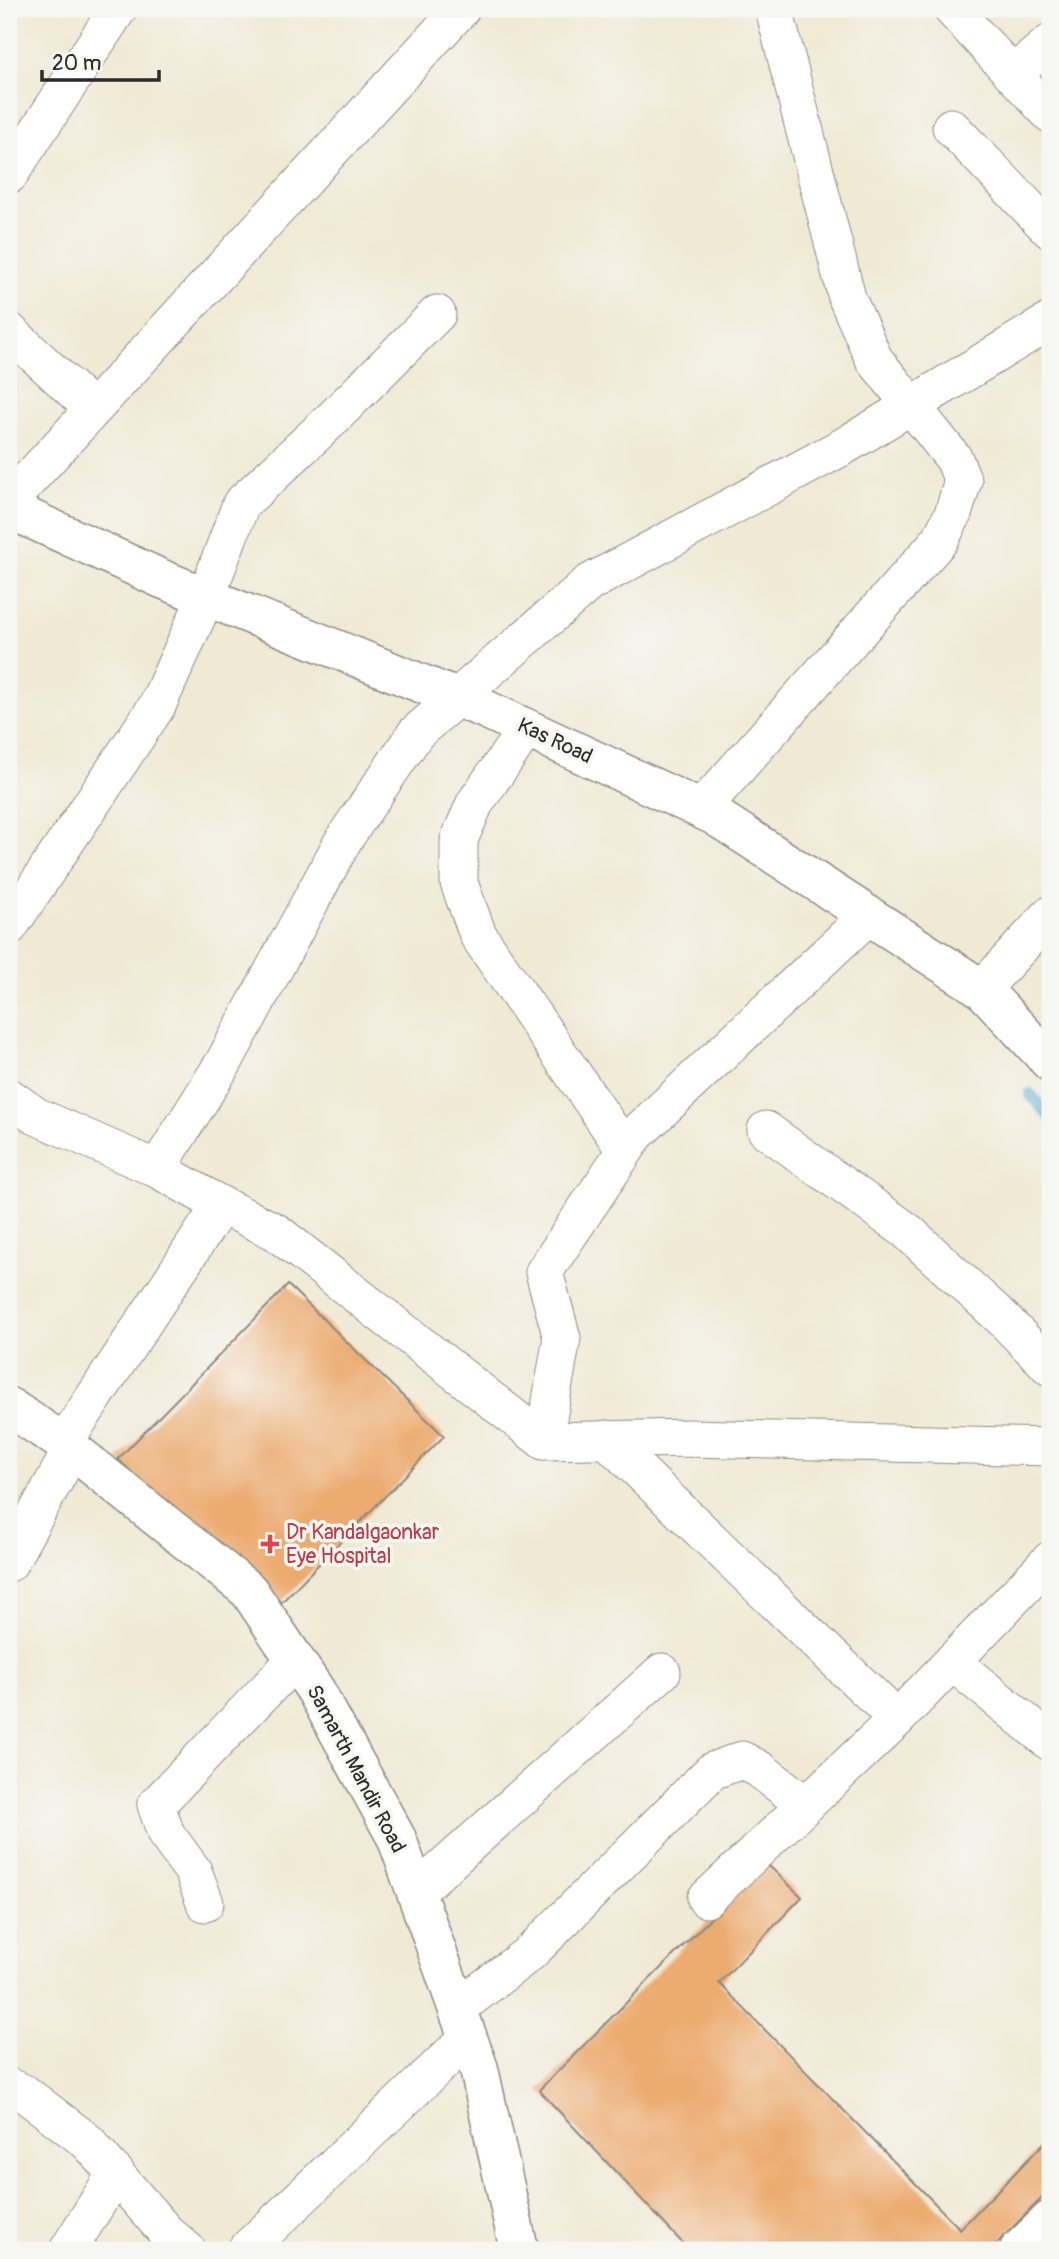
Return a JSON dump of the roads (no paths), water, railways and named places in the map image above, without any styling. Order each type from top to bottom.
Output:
[{"type":"street","points":[[9,175],[118,9]]},
{"type":"street","points":[[9,500],[461,9]]},
{"type":"street","points":[[701,809],[940,540],[953,514],[963,481],[954,459],[874,359],[846,298],[774,9]]},
{"type":"street","points":[[952,9],[1050,114]]},
{"type":"street","points":[[1013,74],[1050,43]]},
{"type":"street","points":[[951,127],[1050,230]]},
{"type":"street","points":[[9,927],[157,706],[206,597],[242,504],[437,314]]},
{"type":"street","points":[[157,1169],[224,1062],[344,839],[416,733],[589,583],[846,445],[1050,321]]},
{"type":"street","points":[[9,331],[93,409]]},
{"type":"street","name":"Kas Road","points":[[9,509],[162,579],[527,728],[715,816],[982,989],[1046,1048]]},
{"type":"street","points":[[527,728],[475,803],[459,840],[459,883],[478,935],[625,1150]]},
{"type":"street","points":[[544,1441],[562,1338],[544,1272],[636,1134],[869,915]]},
{"type":"street","points":[[982,989],[1050,915]]},
{"type":"street","points":[[9,1097],[36,1116],[157,1169],[221,1205],[276,1231],[544,1441],[691,1438],[1050,1447]]},
{"type":"street","points":[[766,1130],[907,1231],[1002,1318],[1050,1367]]},
{"type":"street","points":[[9,1563],[68,1446],[221,1205]]},
{"type":"street","name":"Samarth Mandir Road","points":[[9,1407],[68,1446],[249,1591],[316,1692],[397,1839],[479,2068],[519,2250]]},
{"type":"street","points":[[606,1439],[897,1718]]},
{"type":"street","points":[[706,1899],[897,1718],[1050,1560]]},
{"type":"street","points":[[205,1903],[193,1871],[166,1834],[156,1805],[295,1660]]},
{"type":"street","points":[[952,1661],[1050,1742]]},
{"type":"street","points":[[416,1892],[662,1672]]},
{"type":"street","points":[[246,2250],[531,1952],[712,1770],[742,1760],[759,1769],[806,1805]]},
{"type":"street","points":[[9,2087],[24,2092],[88,2142],[166,2232],[187,2250]]},
{"type":"street","points":[[68,2250],[116,2173]]},
{"type":"street","points":[[1019,2250],[1050,2220]]},
{"type":"waterway","points":[[1030,1094],[1050,1117]]},
{"type":"place","name":"Dr Kandalgaonkar Eye Hospital","points":[[270,1544]]}]
